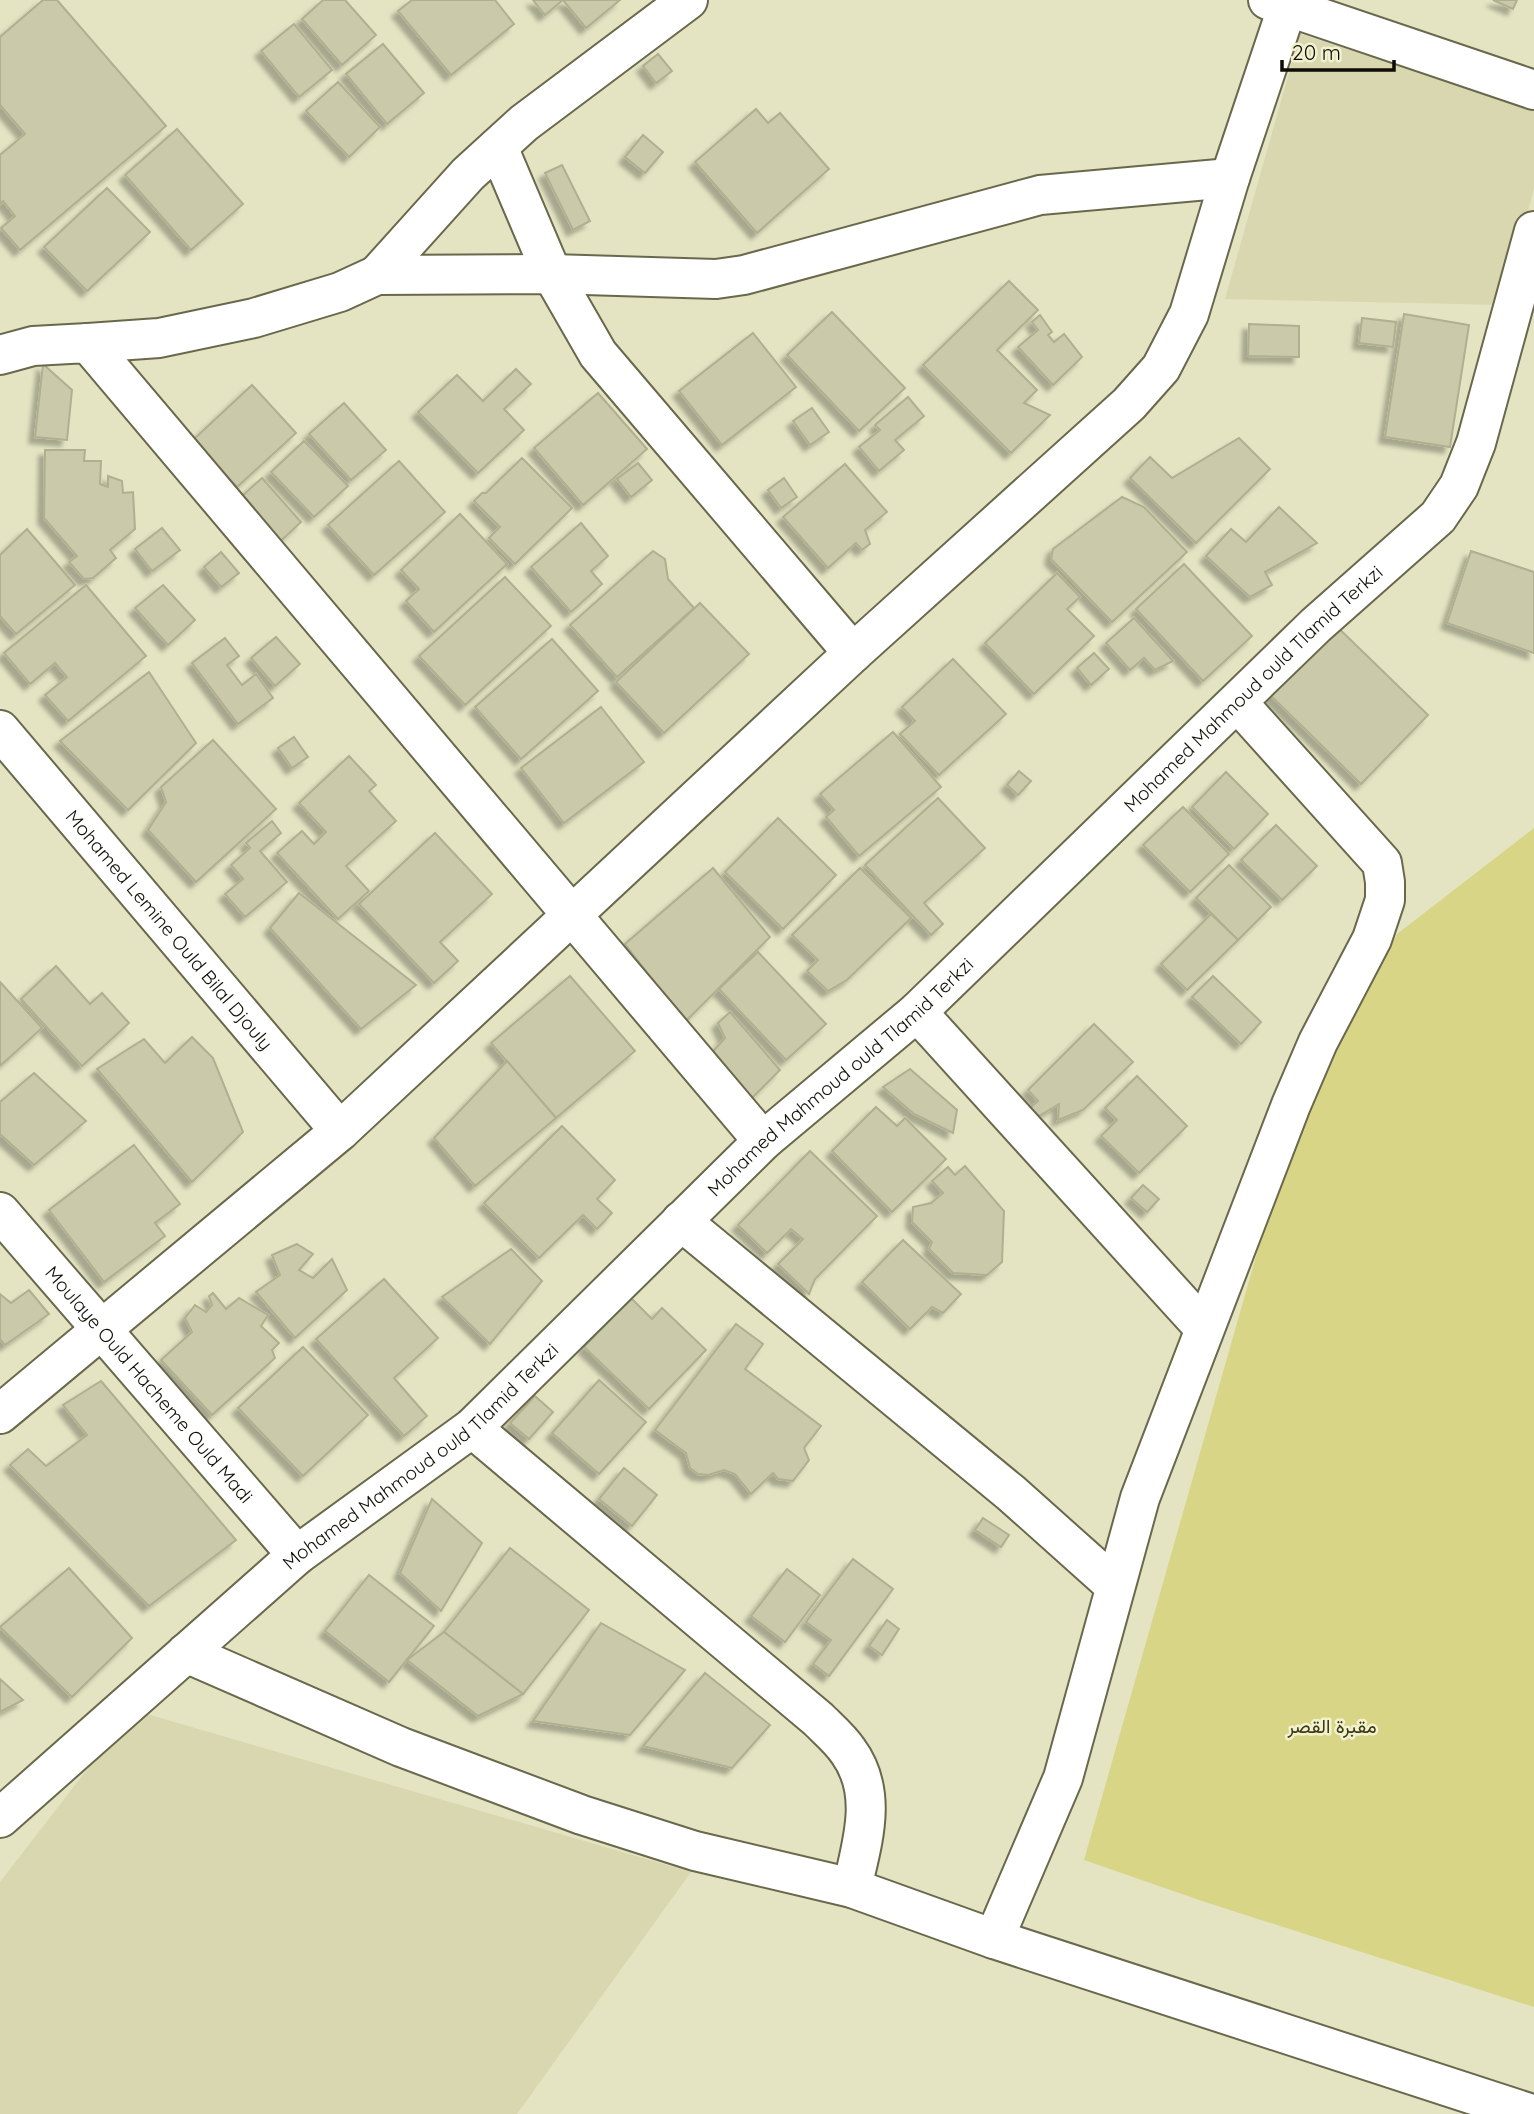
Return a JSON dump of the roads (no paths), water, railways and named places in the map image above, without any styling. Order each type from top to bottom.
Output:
[{"type":"street","points":[[0,355],[33,346],[159,338],[254,318],[341,292],[377,275],[468,174],[524,123],[688,0]]},
{"type":"street","points":[[0,1414],[340,1131],[853,653],[1129,404],[1161,368],[1189,314],[1230,178],[1277,4],[1534,90]]},
{"type":"street","points":[[498,147],[552,274],[598,354],[853,653]]},
{"type":"street","points":[[377,275],[552,274],[725,278],[1040,195],[1230,178]]},
{"type":"street","name":"Mohamed Mahmoud ould Tlamid Terkzi","points":[[0,1818],[297,1555],[472,1427],[763,1142],[917,1012],[1345,598],[1438,517],[1460,486],[1476,443],[1534,231]]},
{"type":"street","points":[[88,343],[763,1142]]},
{"type":"street","points":[[994,1939],[1063,1778],[1140,1498],[1296,1092],[1318,1042],[1372,939],[1385,900],[1382,863],[1238,703]]},
{"type":"street","name":"Mohamed Lemine Ould Bilal Djouly","points":[[0,730],[340,1131]]},
{"type":"street","points":[[917,1012],[1204,1328]]},
{"type":"street","name":"Moulaye Ould Hacheme Ould Madi","points":[[0,1212],[297,1555]]},
{"type":"street","points":[[681,1221],[1011,1493],[1114,1585]]},
{"type":"street","points":[[472,1427],[818,1719],[849,1751],[864,1782],[867,1818],[852,1888]]},
{"type":"street","points":[[186,1653],[376,1737],[583,1815],[695,1851],[852,1888],[994,1939],[1532,2114]]},
{"type":"park label","name":"مقبرة القصر","points":[[1332,1726]]}]
